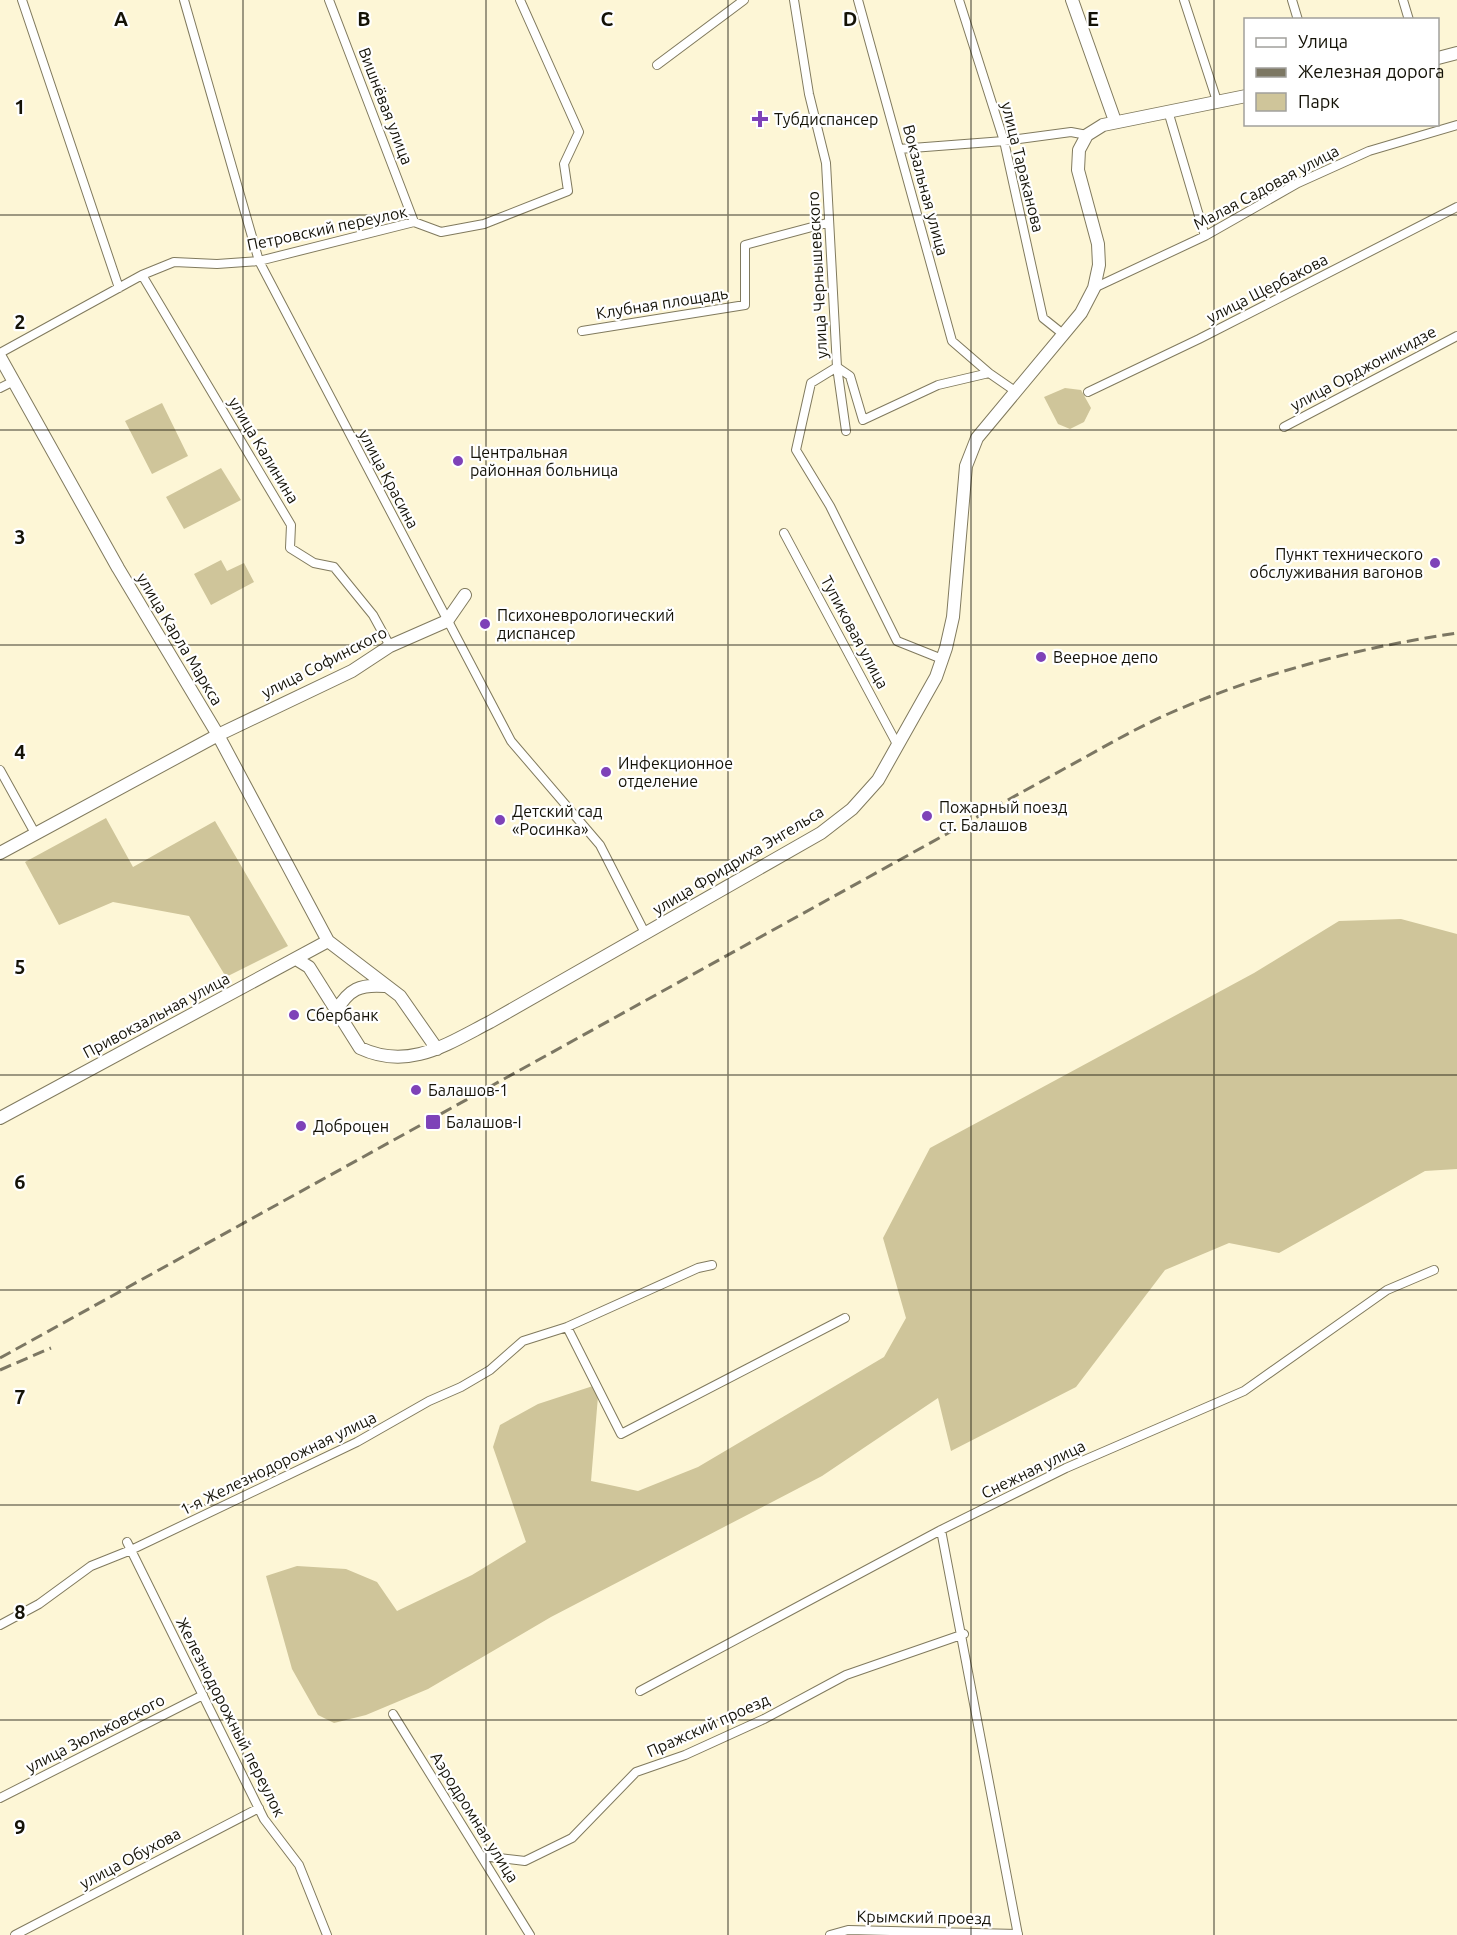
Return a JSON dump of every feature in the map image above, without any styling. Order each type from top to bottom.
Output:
[{"type":"main road","points":[[1072,0],[1115,122]]},
{"type":"main road","points":[[1439,58],[1457,53]]},
{"type":"main road","points":[[1087,135],[1103,125],[1115,122],[1244,96]]},
{"type":"main road","name":"улица Фридриха Энгельса","points":[[296,959],[309,967],[355,1043],[373,1055],[414,1057],[436,1049],[490,1022],[820,833],[852,809],[878,780],[936,677],[953,617],[966,466],[977,438],[1081,313],[1094,288],[1100,265],[1098,244],[1078,170],[1079,150],[1087,135]]},
{"type":"main road","name":"улица Карла Маркса","points":[[0,355],[12,382],[118,568],[218,735],[328,941]]},
{"type":"main road","points":[[447,621],[465,595]]},
{"type":"main road","name":"улица Софинского","points":[[0,853],[218,735],[352,671],[390,646],[447,621]]},
{"type":"main road","points":[[328,941],[400,996],[436,1049]]},
{"type":"main road","name":"Привокзальная улица","points":[[0,1118],[328,941]]},
{"type":"main road","points":[[336,1011],[345,995],[367,985],[386,986]]},
{"type":"street","points":[[22,0],[119,288]]},
{"type":"street","name":"улица Красина","points":[[184,0],[259,261],[511,741],[600,845],[645,933]]},
{"type":"street","name":"Вишнёвая улица","points":[[329,0],[414,222]]},
{"type":"street","name":"Петровский переулок","points":[[0,355],[142,275],[174,262],[217,264],[259,261],[414,222],[441,232],[484,224],[568,191],[564,164],[579,132],[520,0]]},
{"type":"street","points":[[657,64],[744,0]]},
{"type":"street","name":"улица Чернышевского","points":[[794,0],[809,94],[826,163],[827,223],[837,367],[811,383],[796,450],[830,506],[897,641],[942,659]]},
{"type":"street","name":"Вокзальная улица","points":[[858,0],[952,341],[989,373],[1015,391]]},
{"type":"street","name":"улица Тараканова","points":[[959,0],[1004,141],[1043,318],[1063,334]]},
{"type":"street","points":[[1184,0],[1217,101]]},
{"type":"street","points":[[1292,0],[1297,18]]},
{"type":"street","points":[[1403,0],[1408,18]]},
{"type":"street","points":[[1168,111],[1205,236]]},
{"type":"street","name":"Малая Садовая улица","points":[[1094,288],[1205,236],[1298,183],[1369,151],[1457,125]]},
{"type":"street","points":[[899,149],[1004,141],[1071,132],[1087,135]]},
{"type":"street","name":"улица Щербакова","points":[[1088,392],[1199,339],[1457,207]]},
{"type":"street","name":"Клубная площадь","points":[[582,331],[745,305],[746,245],[827,223]]},
{"type":"street","name":"улица Калинина","points":[[142,275],[291,525],[290,548],[314,563],[334,567],[373,615],[390,646]]},
{"type":"street","name":"улица Орджоникидзе","points":[[1284,427],[1457,336]]},
{"type":"street","points":[[837,367],[850,376],[863,420],[938,385],[989,373]]},
{"type":"street","points":[[837,367],[846,431]]},
{"type":"street","points":[[0,388],[12,382]]},
{"type":"street","name":"Тупиковая улица","points":[[784,533],[898,746]]},
{"type":"street","points":[[0,770],[36,835]]},
{"type":"street","name":"1-я Железнодорожная улица","points":[[0,1625],[39,1604],[91,1566],[129,1546],[357,1442],[429,1401],[461,1387],[490,1371],[523,1341],[567,1327],[698,1268],[712,1265]]},
{"type":"street","name":"Снежная улица","points":[[640,1691],[941,1530],[1066,1468],[1244,1391],[1387,1290],[1434,1270]]},
{"type":"street","points":[[567,1327],[621,1434],[845,1318]]},
{"type":"street","points":[[941,1530],[963,1635],[1018,1934]]},
{"type":"street","name":"Железнодорожный переулок","points":[[129,1546],[259,1808],[277,1840],[299,1866],[324,1924],[324,1934]]},
{"type":"street","name":"Пражский проезд","points":[[482,1856],[525,1861],[572,1838],[636,1772],[685,1755],[764,1719],[846,1675],[963,1635]]},
{"type":"street","name":"улица Зюльковского","points":[[0,1798],[203,1695]]},
{"type":"street","name":"Аэродромная улица","points":[[393,1714],[530,1935]]},
{"type":"street","name":"улица Обухова","points":[[15,1935],[259,1808]]},
{"type":"street","name":"Крымский проезд","points":[[830,1935],[848,1930],[1018,1934]]},
{"type":"green space","points":[[1065,388],[1081,390],[1091,408],[1084,422],[1070,429],[1058,424],[1044,397]]},
{"type":"green space","points":[[162,403],[188,456],[152,474],[125,421]]},
{"type":"green space","points":[[221,468],[241,500],[184,529],[166,497]]},
{"type":"green space","points":[[221,560],[227,571],[244,563],[254,582],[211,605],[194,574]]},
{"type":"green space","points":[[106,818],[133,867],[215,821],[288,946],[226,977],[189,916],[113,902],[59,925],[25,862]]},
{"type":"green space","points":[[1401,919],[1457,934],[1457,1169],[1425,1171],[1279,1253],[1229,1243],[1165,1270],[1076,1387],[951,1451],[938,1398],[822,1476],[551,1617],[428,1689],[366,1715],[334,1723],[318,1715],[292,1669],[266,1576],[297,1566],[346,1569],[377,1582],[397,1611],[472,1575],[526,1542],[493,1447],[500,1425],[538,1404],[599,1384],[591,1481],[638,1491],[698,1467],[884,1357],[906,1318],[883,1238],[930,1148],[1254,973],[1339,921]]},
{"type":"railway","points":[[0,1358],[1141,727],[1203,699],[1274,674],[1346,654],[1457,633]]},
{"type":"railway","points":[[0,1370],[51,1348]]},
{"type":"place","name":"Тубдиспансер","points":[[760,119]]},
{"type":"place","name":"Центральная районная больница","points":[[458,461]]},
{"type":"place","name":"Пункт технического обслуживания вагонов","points":[[1435,563]]},
{"type":"place","name":"Психоневрологический диспансер","points":[[485,624]]},
{"type":"place","name":"Веерное депо","points":[[1041,657]]},
{"type":"place","name":"Инфекционное отделение","points":[[606,772]]},
{"type":"place","name":"Пожарный поезд ст. Балашов","points":[[927,816]]},
{"type":"place","name":"Детский сад «Росинка»","points":[[500,820]]},
{"type":"place","name":"Сбербанк","points":[[294,1015]]},
{"type":"place","name":"Балашов-1","points":[[416,1090]]},
{"type":"place","name":"Балашов-I","points":[[433,1122]]},
{"type":"place","name":"Доброцен","points":[[301,1126]]}]
